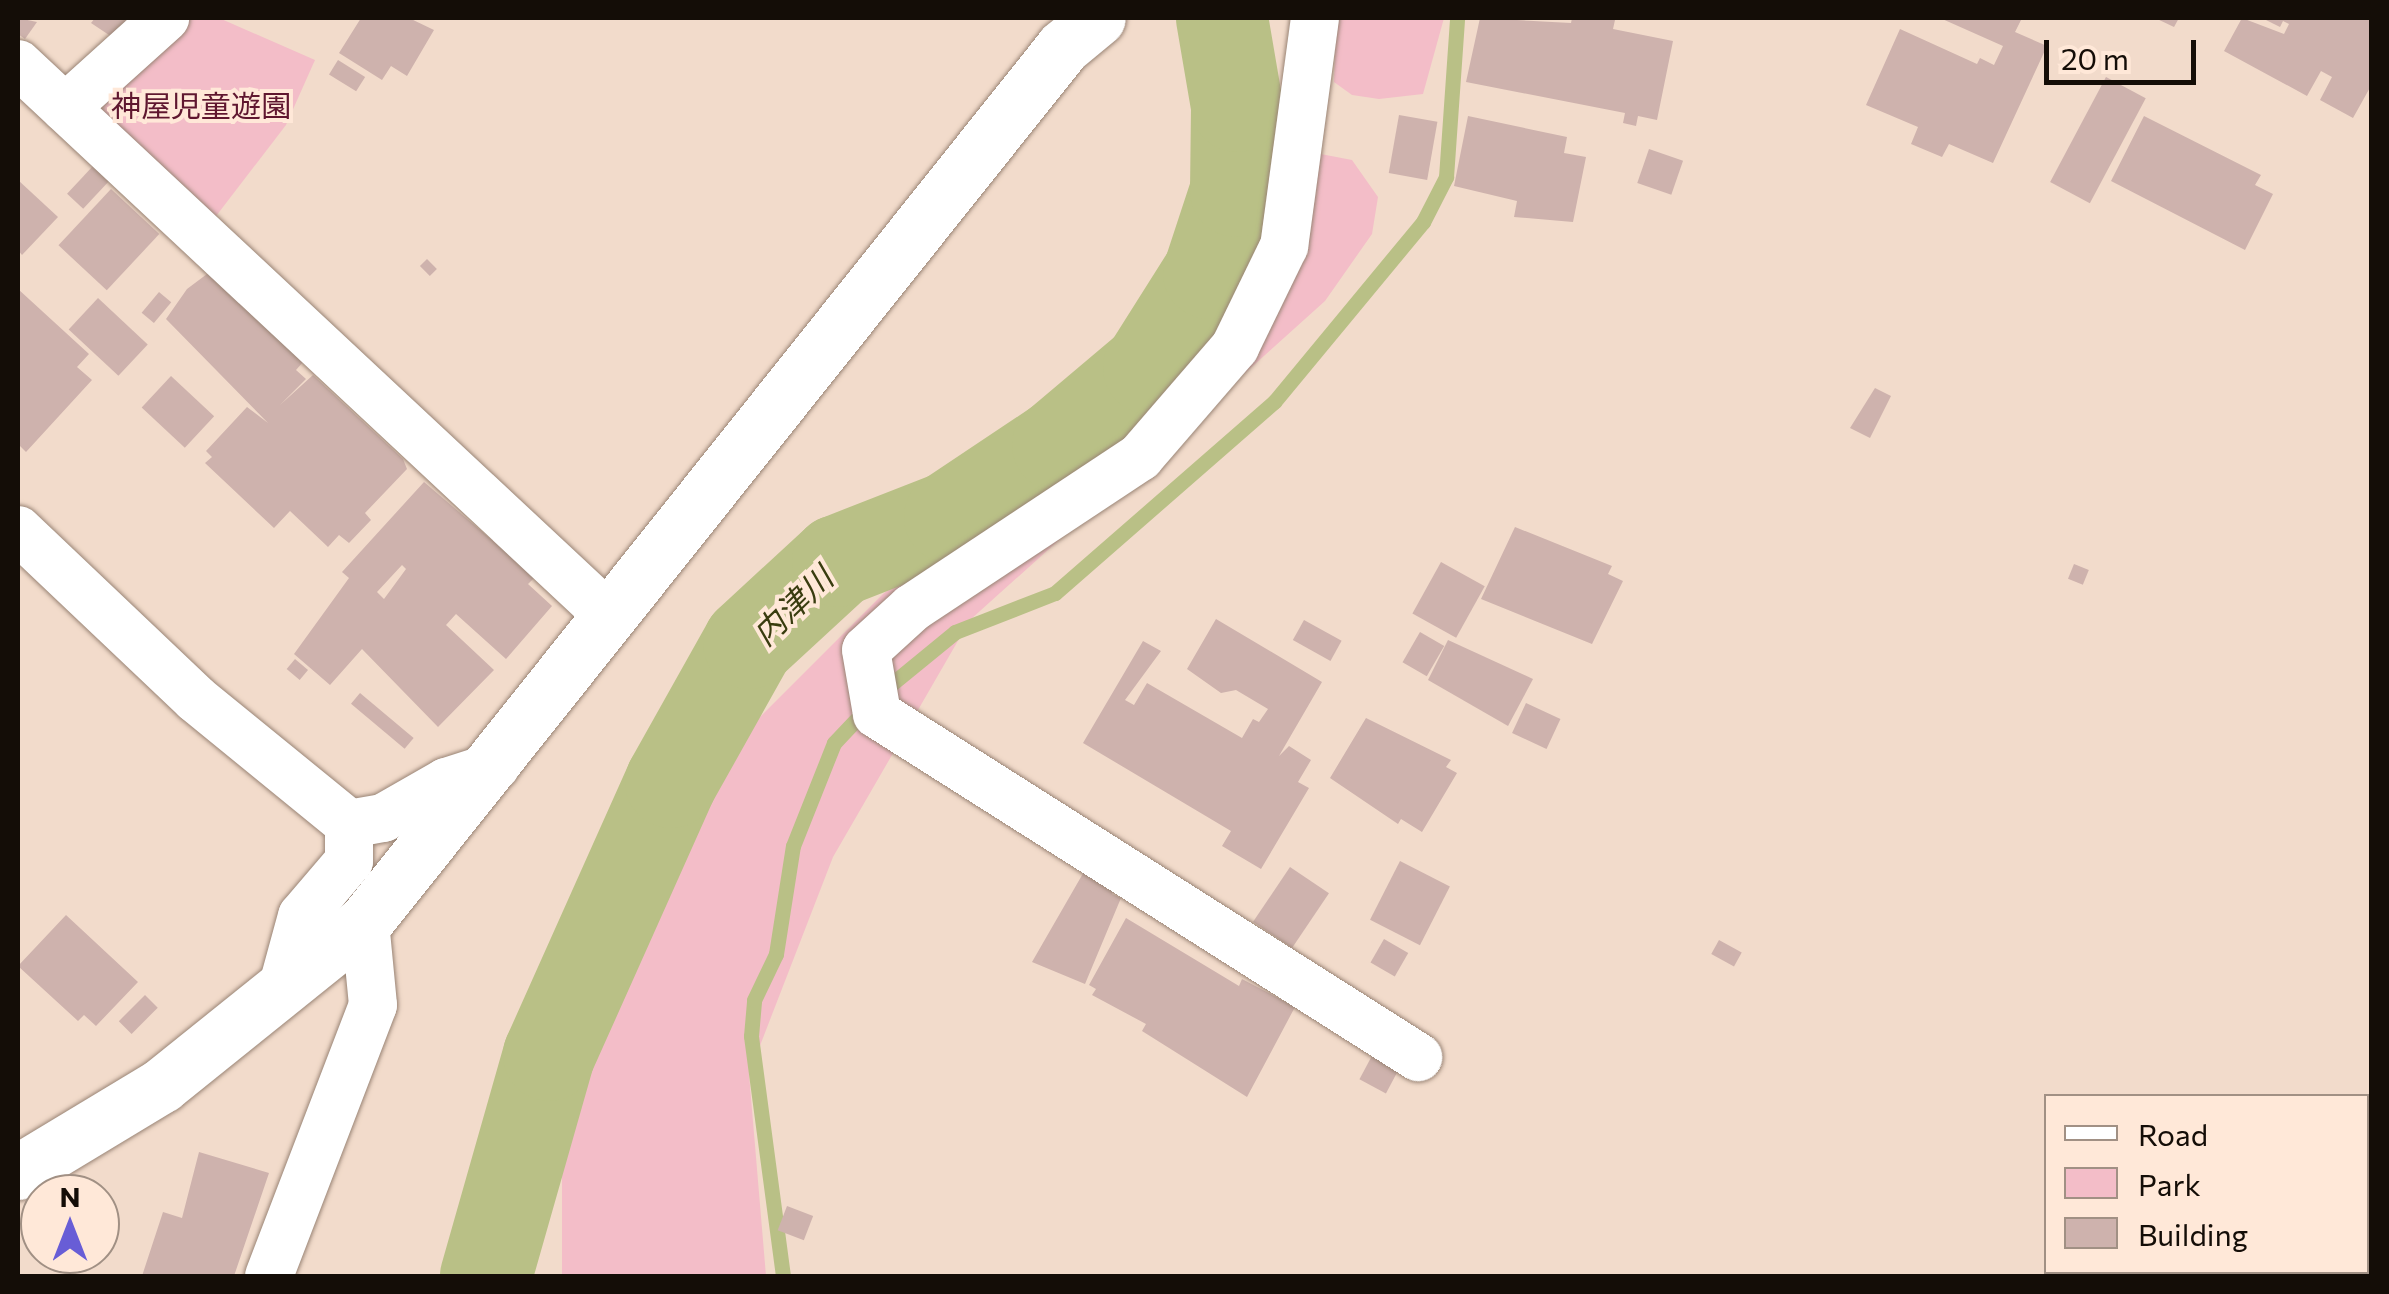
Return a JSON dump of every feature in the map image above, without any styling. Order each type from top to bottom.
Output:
[{"type":"street","points":[[165,18],[35,93],[607,614]]},
{"type":"street","points":[[1315,18],[1284,246],[1235,347],[1140,457],[912,608],[866,650],[876,714],[1418,1056]]},
{"type":"street","points":[[18,1172],[162,1086],[365,922],[496,766],[607,614],[1063,47],[1092,20]]},
{"type":"street","points":[[18,530],[196,699],[349,824],[384,818],[446,782],[496,766]]},
{"type":"street","points":[[282,989],[302,916],[349,862],[349,824]]},
{"type":"street","points":[[269,1276],[373,1005],[365,922]]},
{"type":"green space","name":"神屋児童遊園","points":[[177,18],[219,18],[315,60],[286,125],[210,224],[91,99]]},
{"type":"green space","points":[[1336,18],[1444,18],[1423,94],[1379,99],[1352,95],[1334,82]]},
{"type":"green space","points":[[1305,151],[1352,160],[1378,197],[1372,234],[1325,301],[970,620],[833,857],[749,1074],[766,1276],[562,1276],[562,1084],[687,790],[883,594],[1038,467],[1151,338],[1257,166]]},
{"type":"building","points":[[18,18],[37,22],[25,39],[18,34]]},
{"type":"building","points":[[95,18],[121,18],[132,25],[121,43],[91,23]]},
{"type":"building","points":[[361,18],[409,18],[434,30],[407,76],[391,66],[382,80],[339,53]]},
{"type":"building","points":[[1480,18],[1571,23],[1572,18],[1604,18],[1615,20],[1613,29],[1673,41],[1657,120],[1638,116],[1636,126],[1623,123],[1625,113],[1466,82]]},
{"type":"building","points":[[1940,18],[2022,18],[2015,32],[2047,46],[1993,163],[1949,144],[1942,157],[1911,144],[1918,127],[1866,105],[1900,29],[1977,64],[1980,58],[1994,65],[2003,46]]},
{"type":"building","points":[[2155,18],[2179,18],[2174,27]]},
{"type":"building","points":[[2242,18],[2284,34],[2289,24],[2283,21],[2280,27],[2262,18],[2372,18],[2372,84],[2353,118],[2320,100],[2332,77],[2321,71],[2307,96],[2224,51]]},
{"type":"building","points":[[338,60],[365,77],[356,91],[329,74]]},
{"type":"building","points":[[2106,77],[2146,98],[2090,203],[2050,182]]},
{"type":"building","points":[[1399,115],[1437,122],[1427,180],[1389,173]]},
{"type":"building","points":[[1468,116],[1567,137],[1564,153],[1586,157],[1573,222],[1514,217],[1517,201],[1454,186]]},
{"type":"building","points":[[2144,116],[2261,175],[2255,185],[2273,194],[2245,250],[2111,181]]},
{"type":"building","points":[[1649,149],[1683,161],[1671,195],[1637,183]]},
{"type":"building","points":[[93,166],[109,181],[83,209],[67,194]]},
{"type":"building","points":[[18,180],[58,217],[22,255],[18,250]]},
{"type":"building","points":[[111,189],[159,234],[107,290],[58,245]]},
{"type":"building","points":[[427,259],[437,269],[430,276],[420,266]]},
{"type":"building","points":[[211,271],[303,362],[296,370],[306,379],[280,405],[313,375],[403,459],[407,469],[365,513],[371,520],[349,543],[339,535],[328,547],[290,511],[274,528],[205,463],[212,457],[206,451],[247,407],[268,423],[166,319],[187,289]]},
{"type":"building","points":[[18,289],[89,354],[77,367],[92,380],[26,452],[18,444]]},
{"type":"building","points":[[159,292],[171,302],[154,323],[142,313]]},
{"type":"building","points":[[98,298],[148,344],[118,376],[69,329]]},
{"type":"building","points":[[171,376],[214,416],[185,448],[142,407]]},
{"type":"building","points":[[1875,388],[1891,396],[1870,438],[1850,428]]},
{"type":"building","points":[[424,482],[535,577],[528,584],[552,606],[506,659],[456,614],[446,625],[494,670],[438,727],[362,649],[330,685],[294,654],[349,578],[342,572]],"holes":[[[402,565],[406,569],[384,599],[377,592]]]},
{"type":"building","points":[[1515,527],[1612,566],[1608,574],[1623,581],[1592,644],[1481,599]]},
{"type":"building","points":[[1441,562],[1485,586],[1456,638],[1412,614]]},
{"type":"building","points":[[2074,564],[2089,570],[2083,585],[2068,579]]},
{"type":"building","points":[[1216,619],[1322,682],[1279,756],[1289,746],[1311,760],[1298,782],[1309,788],[1261,869],[1222,846],[1231,831],[1083,743],[1143,641],[1161,651],[1125,700],[1134,705],[1147,683],[1242,738],[1253,719],[1259,722],[1268,709],[1236,690],[1221,693],[1187,669]]},
{"type":"building","points":[[1304,620],[1342,641],[1330,661],[1293,640]]},
{"type":"building","points":[[1420,632],[1444,646],[1427,676],[1402,662]]},
{"type":"building","points":[[1448,640],[1533,679],[1508,726],[1428,680]]},
{"type":"building","points":[[295,659],[308,670],[300,680],[287,669]]},
{"type":"building","points":[[360,693],[414,738],[405,749],[351,704]]},
{"type":"building","points":[[1526,703],[1560,719],[1546,749],[1512,733]]},
{"type":"building","points":[[1366,718],[1451,760],[1446,767],[1457,773],[1422,832],[1401,819],[1398,824],[1330,778]]},
{"type":"building","points":[[1400,861],[1450,886],[1420,945],[1370,920]]},
{"type":"building","points":[[1290,867],[1329,893],[1292,948],[1253,922]]},
{"type":"building","points":[[1085,870],[1117,886],[1112,894],[1121,898],[1085,984],[1032,962]]},
{"type":"building","points":[[66,915],[138,982],[96,1026],[84,1015],[78,1021],[18,966]]},
{"type":"building","points":[[1126,918],[1239,986],[1242,979],[1295,1007],[1247,1097],[1142,1031],[1146,1024],[1092,995],[1096,989],[1089,985]]},
{"type":"building","points":[[1384,939],[1408,953],[1395,976],[1370,962]]},
{"type":"building","points":[[1719,940],[1742,953],[1734,967],[1711,954]]},
{"type":"building","points":[[145,995],[158,1008],[132,1034],[119,1021]]},
{"type":"building","points":[[1374,1052],[1400,1066],[1386,1093],[1359,1079]]},
{"type":"building","points":[[199,1152],[269,1173],[234,1276],[142,1276],[163,1212],[182,1218]]},
{"type":"building","points":[[787,1206],[813,1216],[804,1240],[778,1230]]},
{"type":"waterway","name":"内津川","points":[[486,1276],[549,1055],[671,782],[749,643],[838,561],[950,517],[1058,445],[1149,368],[1209,273],[1236,191],[1237,106],[1222,18]]},
{"type":"waterway","points":[[883,691],[955,632],[1055,593],[1274,402],[1423,222],[1446,177],[1457,18]]},
{"type":"waterway","points":[[783,1276],[751,1036],[754,1000],[776,954],[793,846],[834,743],[867,708]]}]
